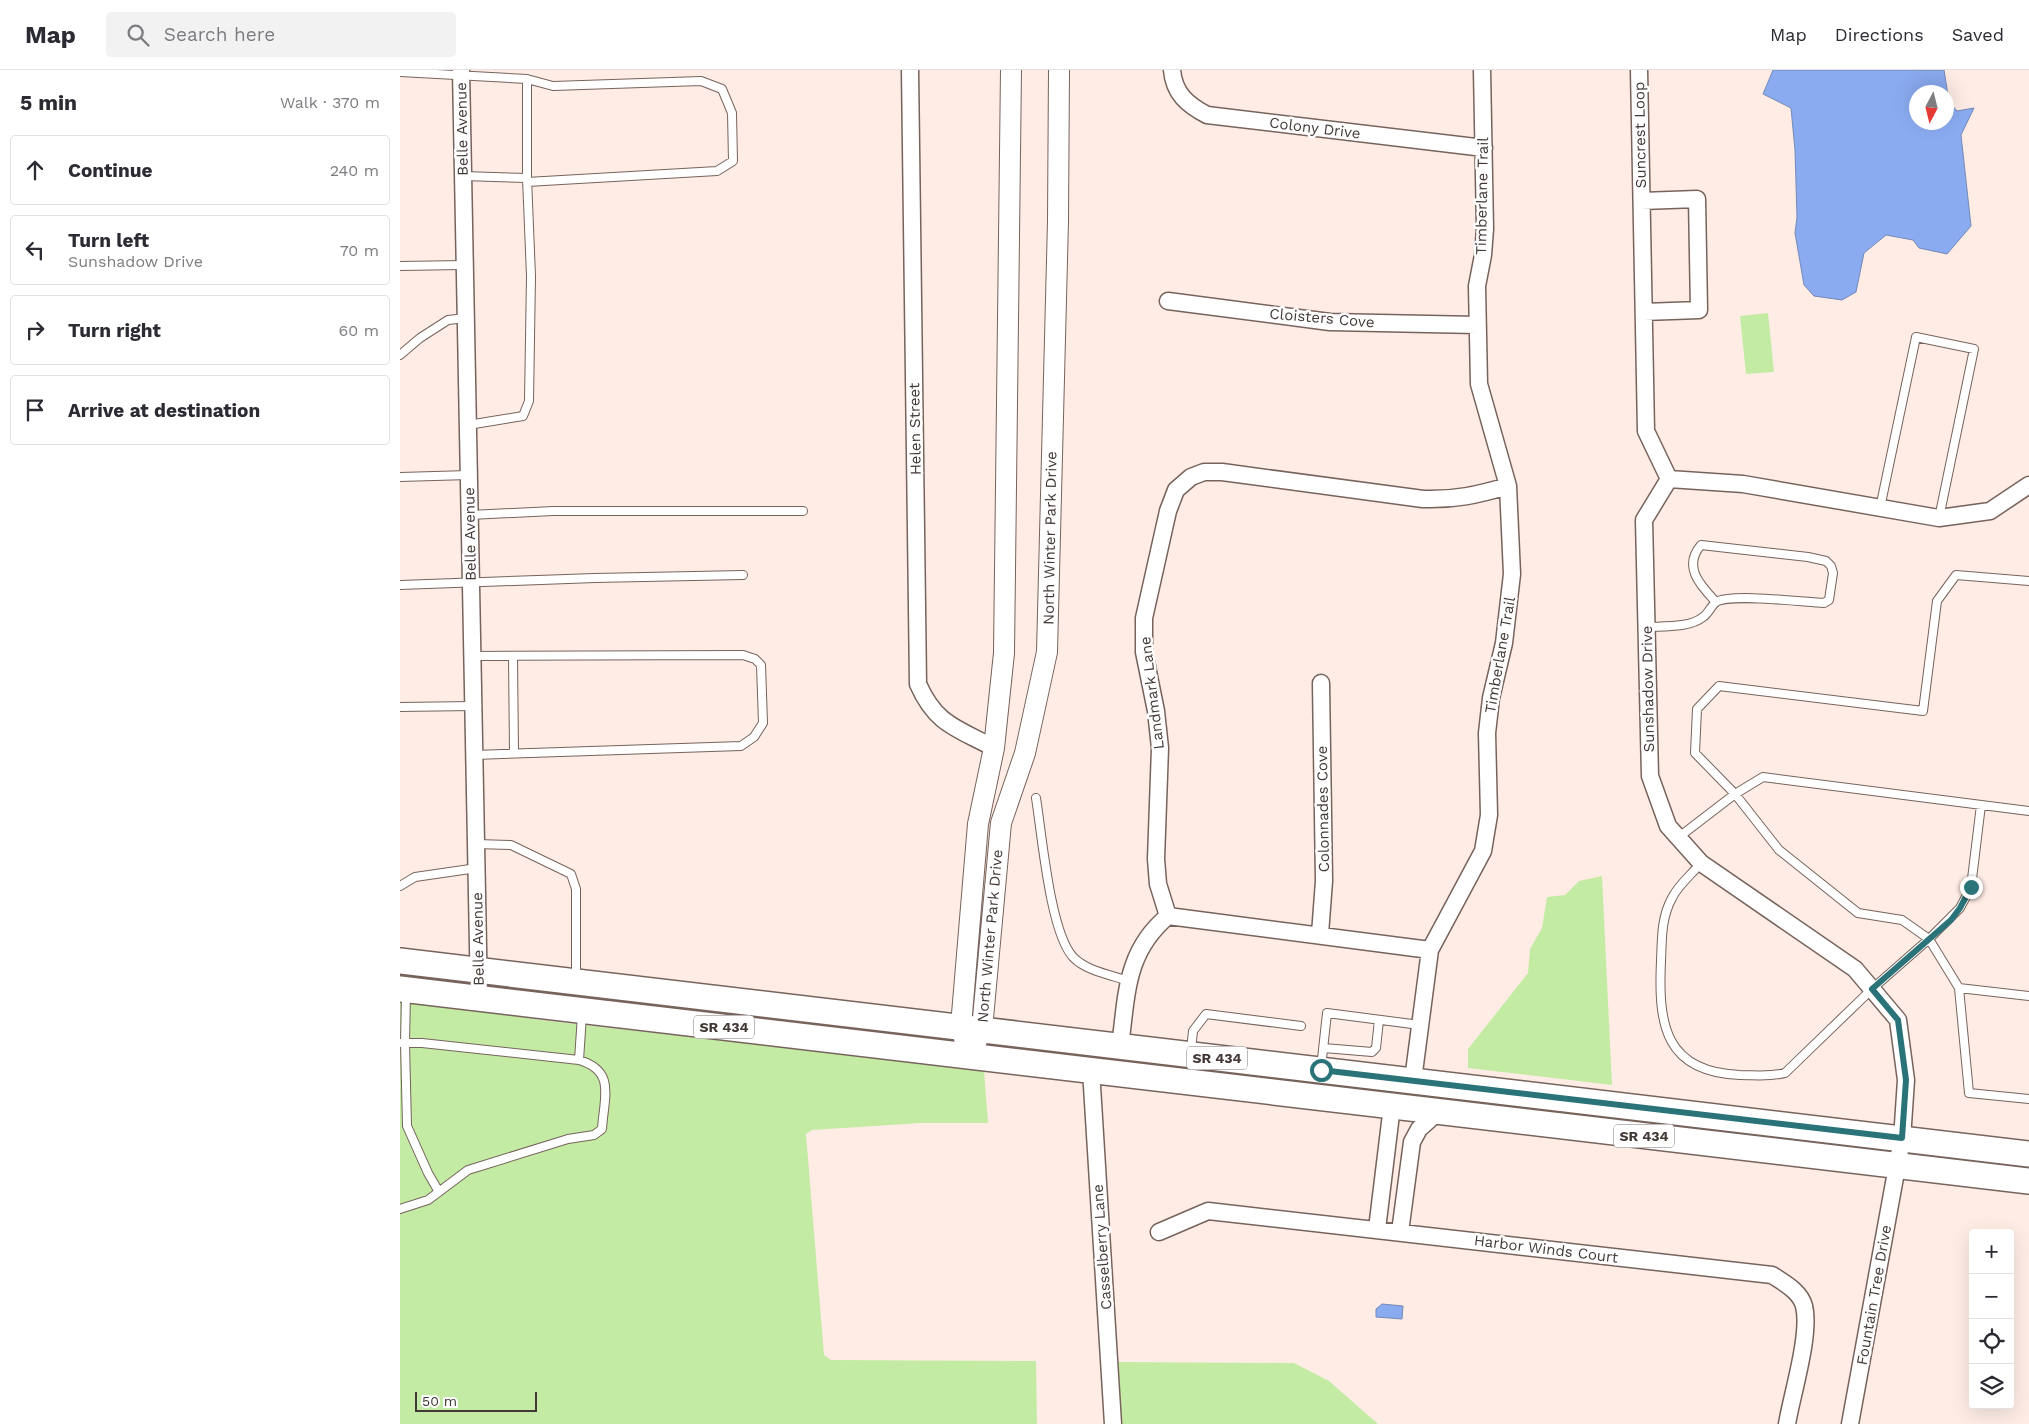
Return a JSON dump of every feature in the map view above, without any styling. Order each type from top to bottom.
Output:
[{"type":"main road","name":"SR 434","points":[[400,961],[1190,1055],[1322,1059],[1413,1080],[1452,1086],[2029,1154]]},
{"type":"main road","points":[[573,1009],[624,987]]},
{"type":"main road","name":"SR 434","points":[[403,989],[2029,1181]]},
{"type":"main road","points":[[1354,1102],[1398,1093],[1413,1080]]},
{"type":"main road","points":[[1392,1106],[1420,1093],[1452,1086]]},
{"type":"street","name":"Helen Street","points":[[910,70],[918,684],[926,703],[936,716],[994,748]]},
{"type":"street","name":"North Winter Park Drive","points":[[970,1056],[978,824],[994,748],[1004,653],[1011,70]]},
{"type":"street","name":"North Winter Park Drive","points":[[971,1028],[1001,823],[1025,753],[1047,652],[1058,221],[1059,70]]},
{"type":"street","name":"Colony Drive","points":[[1172,70],[1176,90],[1188,105],[1207,115],[1484,148]]},
{"type":"street","name":"Timberlane Trail","points":[[1413,1080],[1430,950],[1483,851],[1489,815],[1487,733],[1491,698],[1504,643],[1512,574],[1508,486],[1479,384],[1476,325],[1477,286],[1483,255],[1485,229],[1482,70]]},
{"type":"street","name":"Suncrest Loop","points":[[1639,70],[1646,431],[1669,479]]},
{"type":"street","name":"Belle Avenue","points":[[461,72],[479,998]]},
{"type":"street","name":"Suncrest Loop","points":[[1642,201],[1697,199],[1698,208],[1699,310],[1644,312]]},
{"type":"street","name":"Cloisters Cove","points":[[1168,300],[1330,322],[1476,325]]},
{"type":"street","name":"Landmark Lane","points":[[1168,916],[1158,884],[1156,859],[1160,748],[1156,711],[1144,652],[1144,618],[1168,511],[1176,490],[1191,477],[1204,472],[1222,472],[1449,500],[1466,498],[1508,486]]},
{"type":"street","points":[[1669,479],[1743,484],[1939,518],[1990,511],[2028,486]]},
{"type":"street","name":"Sunshadow Drive","points":[[1669,479],[1644,520],[1650,776],[1668,826],[1701,863],[1855,969],[1898,1020],[1906,1080],[1902,1138],[1897,1165]]},
{"type":"street","name":"Colonnades Cove","points":[[1320,934],[1324,881],[1321,683]]},
{"type":"street","points":[[1120,1046],[1133,964],[1151,931],[1168,916],[1320,934],[1430,950]]},
{"type":"street","name":"Casselberry Lane","points":[[1091,1070],[1113,1424]]},
{"type":"street","points":[[1377,1229],[1392,1106]]},
{"type":"street","points":[[1400,1232],[1412,1142],[1419,1129],[1438,1112]]},
{"type":"street","name":"Fountain Tree Drive","points":[[1850,1424],[1897,1165]]},
{"type":"street","points":[[1384,1175],[1407,1178]]},
{"type":"street","name":"Harbor Winds Court","points":[[1158,1232],[1208,1211],[1772,1275],[1794,1289],[1804,1305],[1806,1327],[1787,1424]]},
{"type":"lane","points":[[404,71],[461,72],[527,79],[553,86],[701,81],[722,90],[732,113],[733,161],[717,171],[527,180],[463,176]]},
{"type":"lane","points":[[468,425],[522,416],[529,401],[531,276],[527,180],[527,79]]},
{"type":"lane","points":[[400,266],[464,265]]},
{"type":"lane","points":[[400,355],[420,338],[448,320],[466,318]]},
{"type":"lane","points":[[1880,508],[1916,337],[1974,349],[1939,518]]},
{"type":"lane","points":[[400,477],[469,475]]},
{"type":"lane","points":[[470,515],[553,511],[803,511]]},
{"type":"lane","points":[[1646,627],[1688,623],[1703,618],[1716,602],[1749,598],[1824,603],[1829,600],[1831,592],[1831,566],[1826,561],[1808,557],[1701,545],[1695,552],[1692,564],[1693,572],[1696,581],[1716,602]]},
{"type":"lane","points":[[400,585],[743,575]]},
{"type":"lane","points":[[2029,581],[1956,575],[1937,601],[1923,712],[1719,686],[1697,709],[1695,753],[1735,794],[1779,850],[1858,913],[1902,920],[1929,939],[1958,988],[1969,1093],[2029,1099]]},
{"type":"lane","points":[[472,656],[743,655],[755,658],[762,665],[763,723],[754,737],[741,746],[474,754]]},
{"type":"lane","points":[[513,656],[514,753]]},
{"type":"lane","points":[[400,707],[473,706]]},
{"type":"lane","points":[[1679,837],[1735,794],[1763,777],[2029,811]]},
{"type":"lane","points":[[1036,798],[1055,917],[1062,939],[1073,957],[1090,968],[1129,981]]},
{"type":"lane","points":[[1701,863],[1672,896],[1663,918],[1660,983],[1666,1033],[1682,1056],[1697,1067],[1727,1074],[1773,1076],[1785,1073],[1960,908],[1971,887],[1981,805]]},
{"type":"lane","points":[[476,844],[511,845],[571,874],[576,890],[576,982]]},
{"type":"lane","points":[[400,886],[415,877],[477,868]]},
{"type":"lane","points":[[1958,988],[2029,996]]},
{"type":"lane","points":[[403,989],[402,1043],[407,1126],[428,1173],[439,1192]]},
{"type":"lane","points":[[573,1009],[579,1060]]},
{"type":"lane","points":[[1379,1020],[1376,1048],[1372,1052],[1350,1047],[1322,1059],[1327,1013],[1420,1025]]},
{"type":"lane","points":[[1190,1055],[1193,1031],[1206,1014],[1301,1026]]},
{"type":"lane","points":[[1353,1025],[1355,1016]]},
{"type":"lane","points":[[400,1209],[428,1200],[468,1170],[568,1139],[594,1135],[602,1129],[604,1078],[599,1070],[579,1060],[422,1043],[402,1043]]},
{"type":"green space","points":[[1768,313],[1774,372],[1746,374],[1740,316]]},
{"type":"green space","points":[[1602,876],[1612,1085],[1468,1068],[1468,1049],[1528,973],[1530,949],[1542,928],[1547,897],[1565,895],[1579,881]]},
{"type":"green space","points":[[400,999],[549,1021],[984,1070],[988,1123],[921,1123],[812,1130],[806,1134],[824,1355],[831,1360],[1036,1361],[1037,1424],[400,1424]]},
{"type":"green space","points":[[1118,1362],[1294,1363],[1329,1381],[1378,1424],[1122,1424]]},
{"type":"water","points":[[1773,70],[1944,70],[1946,85],[1909,85],[1909,130],[1954,130],[1954,108],[1957,111],[1974,108],[1961,135],[1971,226],[1947,254],[1919,248],[1913,240],[1886,235],[1864,253],[1856,292],[1842,300],[1814,296],[1804,285],[1795,233],[1797,217],[1795,150],[1791,108],[1763,94]]},
{"type":"water","points":[[1382,1304],[1403,1306],[1402,1319],[1376,1317],[1376,1309]]},
{"type":"route","points":[[1321,1070],[1902,1138],[1906,1080],[1898,1020],[1872,989],[1951,920],[1971,887]]}]
